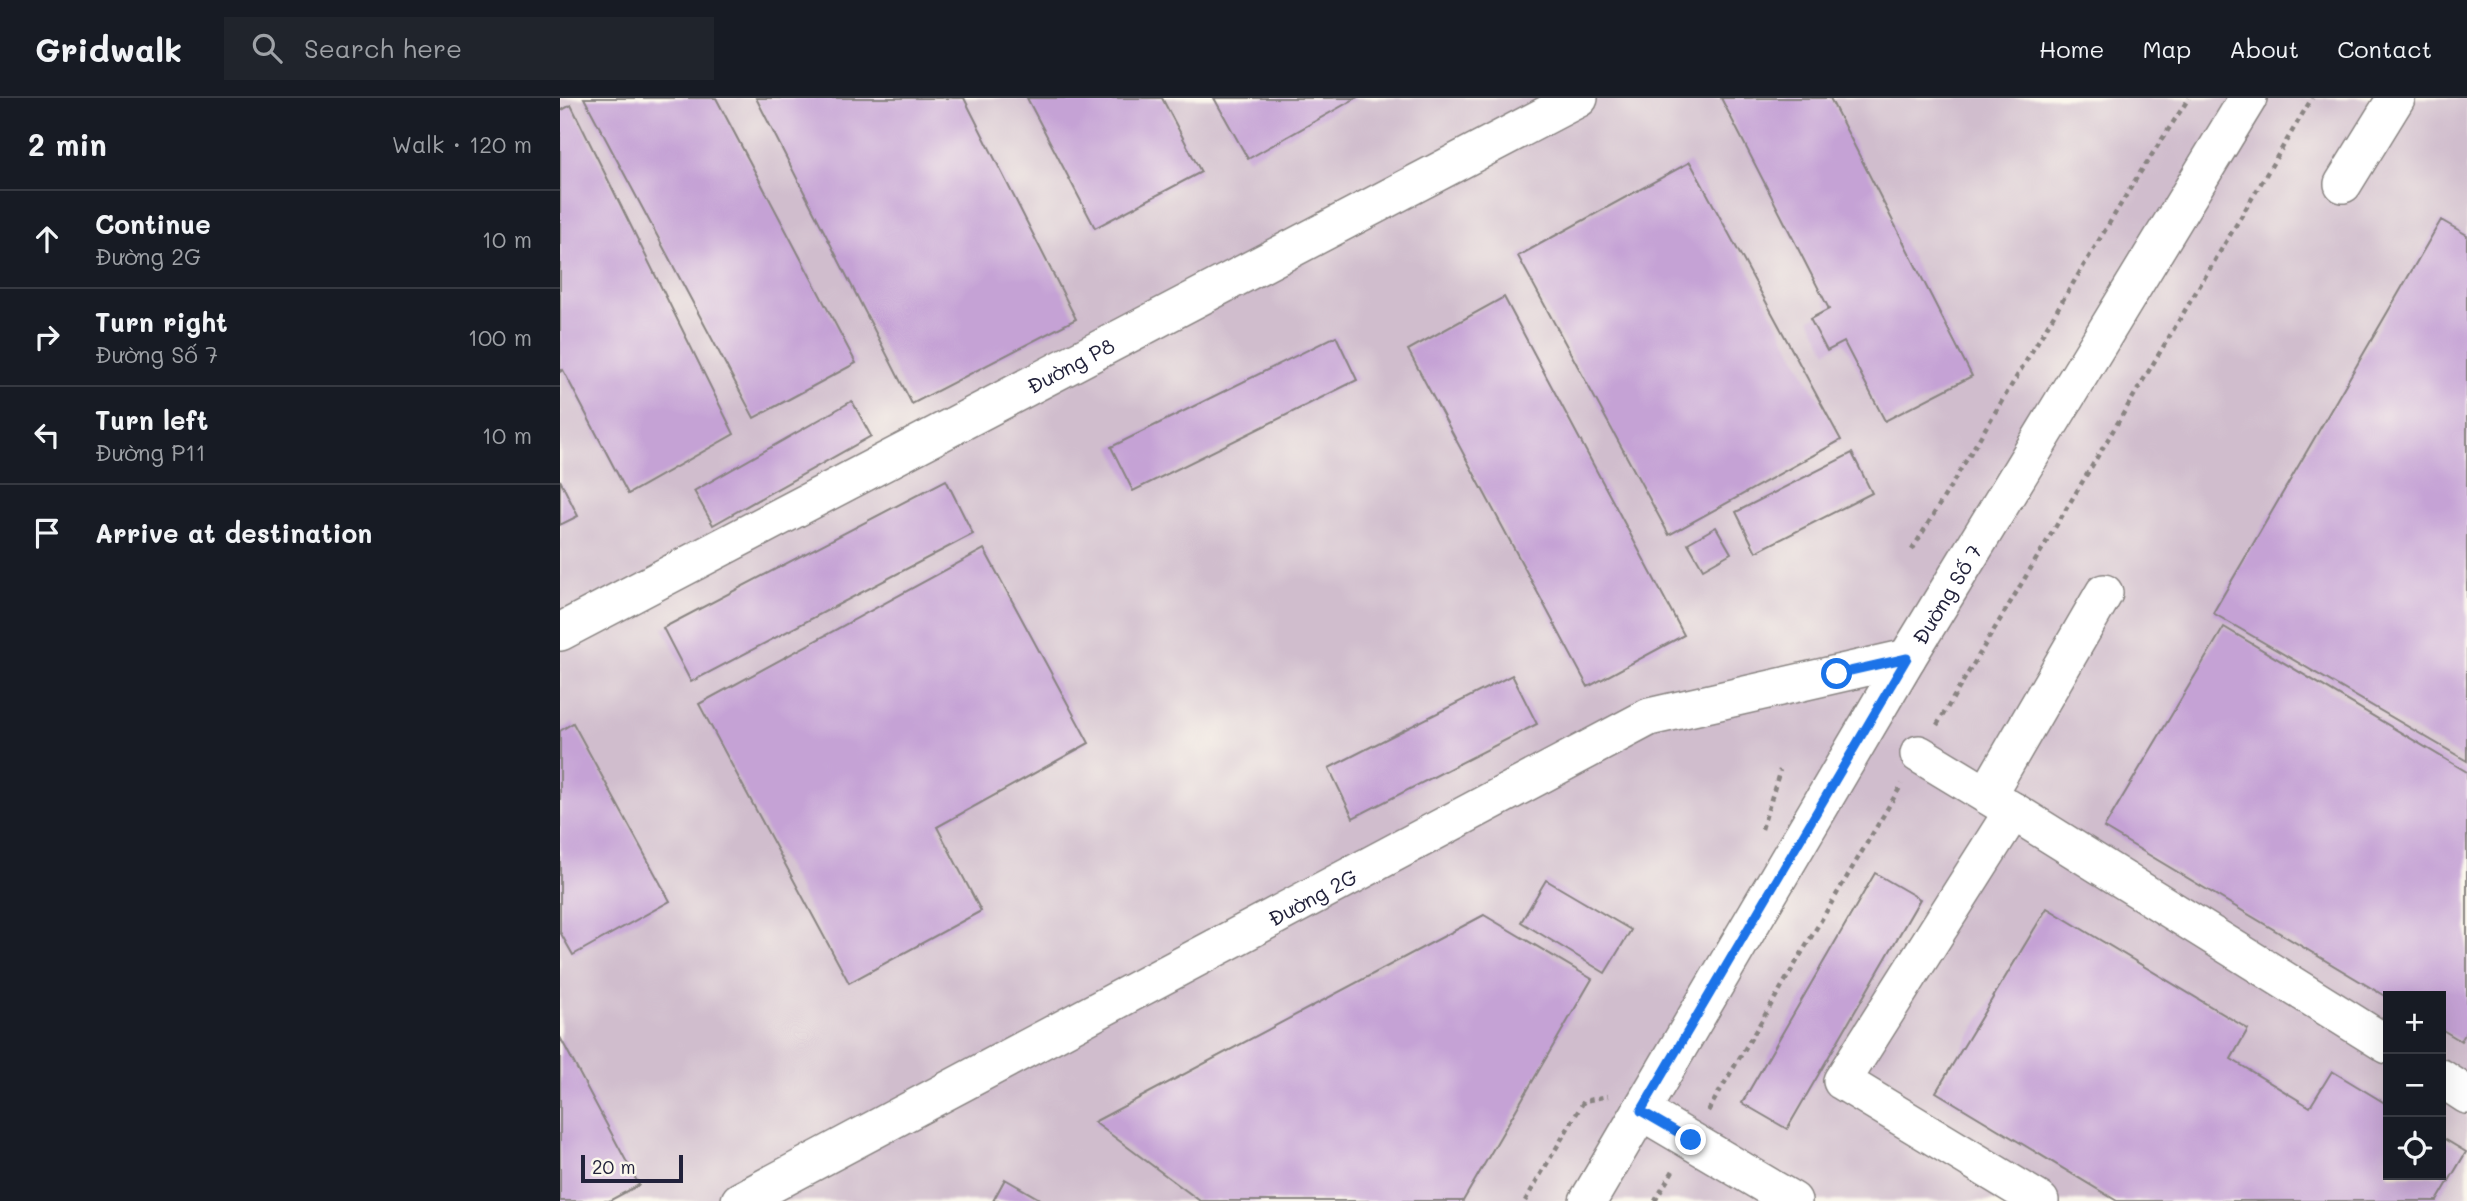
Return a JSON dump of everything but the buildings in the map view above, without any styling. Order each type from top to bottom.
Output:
[{"type":"street","name":"Đường P8","points":[[560,632],[1578,98]]},
{"type":"street","name":"Đường Số 7","points":[[1588,1201],[1625,1104],[1907,658],[2248,98]]},
{"type":"street","points":[[2343,184],[2396,98]]},
{"type":"street","points":[[2040,1201],[1842,1081],[2000,803],[2104,593]]},
{"type":"street","name":"Đường 2G","points":[[740,1201],[1648,717],[1907,658]]},
{"type":"street","points":[[1919,754],[2383,1042]]},
{"type":"street","points":[[1625,1104],[1793,1201]]},
{"type":"path","points":[[1912,550],[2136,179],[2189,98]]},
{"type":"path","points":[[1655,1201],[2312,98]]},
{"type":"path","points":[[1762,831],[1780,770]]},
{"type":"path","points":[[1525,1201],[1584,1101],[1625,1104]]},
{"type":"shaded area","points":[[560,98],[2467,98],[2467,1201],[560,1201]]},
{"type":"route","points":[[1691,1140],[1641,1111],[1907,658],[1837,674]]}]
